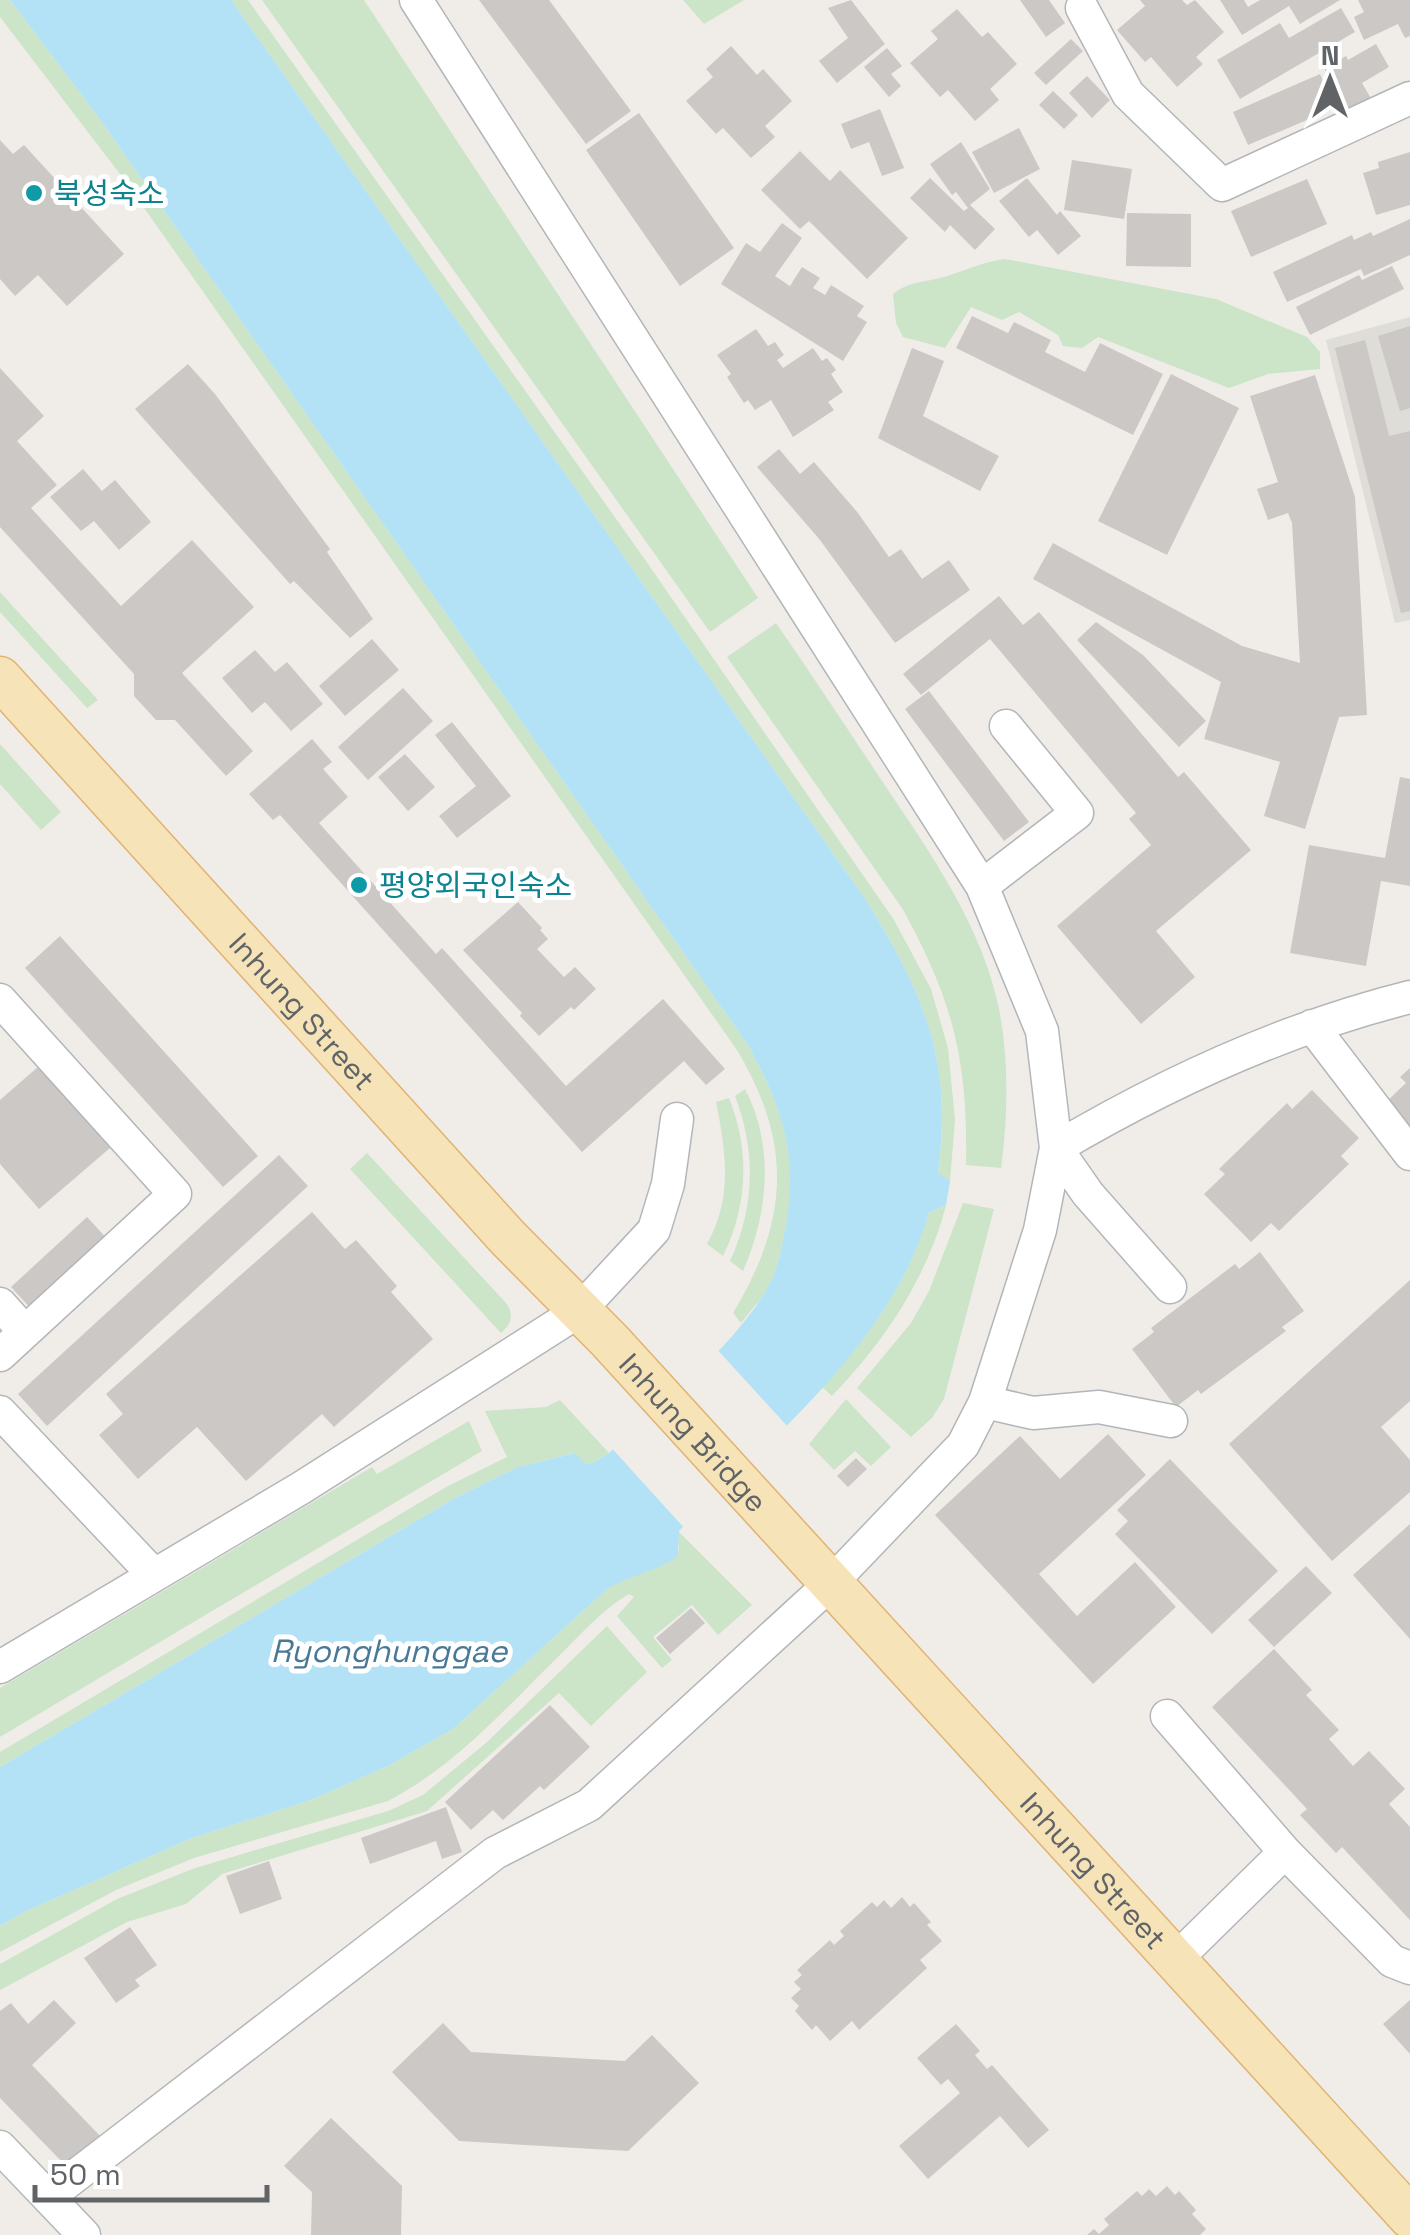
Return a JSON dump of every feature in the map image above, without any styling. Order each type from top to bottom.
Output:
[{"type":"main road","name":"Inhung Street","points":[[0,678],[508,1238],[610,1341]]},
{"type":"main road","name":"Inhung Bridge","points":[[610,1341],[776,1525]]},
{"type":"main road","name":"Inhung Street","points":[[776,1525],[1410,2217]]},
{"type":"street","points":[[48,2197],[495,1853],[588,1805],[830,1584],[963,1445],[985,1402],[1040,1230],[1056,1148],[1042,1031],[982,886],[416,0]]},
{"type":"street","points":[[1082,8],[1128,94],[1222,185],[1410,98]]},
{"type":"street","points":[[982,886],[1077,813],[1006,726]]},
{"type":"street","points":[[1056,1148],[1170,1086],[1312,1026],[1410,996]]},
{"type":"street","points":[[0,1000],[175,1194],[0,1354]]},
{"type":"street","points":[[1312,1026],[1410,1154]]},
{"type":"street","points":[[0,1667],[302,1488],[579,1311],[654,1230],[668,1184],[677,1119]]},
{"type":"street","points":[[1056,1148],[1088,1194],[1170,1288]]},
{"type":"street","points":[[0,1304],[25,1332]]},
{"type":"street","points":[[985,1402],[1032,1414],[1099,1407],[1171,1420]]},
{"type":"street","points":[[0,1412],[153,1574]]},
{"type":"street","points":[[1166,1716],[1285,1852],[1392,1961],[1410,1968]]},
{"type":"street","points":[[1174,1961],[1285,1852]]},
{"type":"street","points":[[0,2148],[84,2235]]},
{"type":"shaded area","points":[[1410,317],[1410,620],[1395,623],[1326,340]]},
{"type":"green space","points":[[0,0],[10,0],[97,115],[748,1045],[779,1113],[790,1181],[785,1232],[775,1273],[741,1323],[733,1313],[765,1246],[777,1182],[768,1118],[737,1050],[123,178],[0,17]]},
{"type":"green space","points":[[231,0],[248,0],[646,561],[894,920],[931,989],[948,1048],[955,1120],[950,1181],[938,1174],[941,1097],[930,1031],[905,969],[868,903]]},
{"type":"green space","points":[[262,0],[364,0],[758,598],[710,632]]},
{"type":"green space","points":[[683,0],[744,0],[704,24]]},
{"type":"green space","points":[[1005,259],[1216,299],[1307,337],[1320,352],[1320,369],[1268,374],[1229,388],[1098,337],[1082,348],[1063,346],[1058,335],[1019,312],[1002,320],[971,307],[945,348],[903,337],[896,323],[893,294],[910,285]]},
{"type":"green space","points":[[0,592],[98,700],[87,708],[0,612]]},
{"type":"green space","points":[[776,623],[935,862],[980,948],[999,1009],[1005,1048],[1006,1109],[1001,1168],[966,1165],[964,1093],[954,1032],[934,972],[902,908],[727,657]]},
{"type":"green space","points":[[0,744],[61,812],[41,830],[0,784]]},
{"type":"green space","points":[[745,1089],[761,1133],[765,1180],[758,1227],[743,1271],[730,1261],[744,1220],[750,1179],[747,1137],[735,1096]]},
{"type":"green space","points":[[729,1098],[740,1137],[743,1177],[737,1217],[723,1256],[707,1244],[724,1192],[724,1157],[716,1102]]},
{"type":"green space","points":[[367,1153],[507,1304],[510,1320],[501,1333],[350,1169]]},
{"type":"green space","points":[[963,1203],[994,1209],[944,1399],[932,1418],[911,1437],[857,1388],[911,1323],[929,1291]]},
{"type":"green space","points":[[946,1205],[927,1258],[901,1308],[869,1354],[832,1396],[822,1387],[886,1306],[911,1260],[929,1212]]},
{"type":"green space","points":[[846,1399],[891,1447],[871,1466],[855,1451],[834,1470],[809,1444]]},
{"type":"green space","points":[[560,1400],[609,1453],[593,1463],[585,1464],[574,1453],[518,1467],[455,1498],[0,1767],[0,1752],[446,1487],[507,1457],[485,1411],[546,1407]]},
{"type":"green space","points":[[469,1421],[482,1451],[0,1737],[0,1688],[372,1467],[377,1474]]},
{"type":"green space","points":[[678,1531],[752,1605],[718,1635],[692,1605],[653,1637],[672,1660],[662,1668],[617,1616],[634,1597],[629,1594],[592,1623],[458,1753],[388,1801],[194,1858],[116,1890],[0,1952],[0,1926],[24,1912],[192,1838],[311,1800],[388,1766],[453,1729],[607,1589],[625,1577],[646,1572],[679,1550]]},
{"type":"green space","points":[[607,1626],[647,1672],[591,1726],[559,1693],[427,1811],[222,1874],[186,1904],[127,1922],[0,1990],[0,1964],[117,1899],[195,1868],[388,1811],[423,1795],[486,1743]]},
{"type":"water","name":"Ryonghunggae","points":[[10,0],[231,0],[868,903],[905,969],[930,1031],[941,1097],[938,1173],[950,1181],[946,1205],[929,1212],[912,1259],[888,1304],[858,1346],[789,1424],[679,1531],[678,1556],[607,1589],[453,1729],[388,1766],[311,1800],[192,1838],[0,1926],[0,1767],[455,1498],[518,1467],[575,1453],[585,1464],[593,1463],[609,1453],[716,1354],[753,1310],[778,1262],[790,1183],[786,1137],[779,1114],[748,1045],[97,115]]},
{"type":"pier","points":[[714,1346],[789,1428],[686,1530],[609,1445]]},
{"type":"building","points":[[479,0],[549,0],[631,111],[586,144]]},
{"type":"building","points":[[851,0],[885,44],[837,83],[819,61],[848,38],[828,8]]},
{"type":"building","points":[[1020,0],[1049,0],[1065,23],[1046,37]]},
{"type":"building","points":[[1140,0],[1182,0],[1187,5],[1195,0],[1224,32],[1196,57],[1203,64],[1177,87],[1151,57],[1145,62],[1117,30],[1145,6]]},
{"type":"building","points":[[1220,0],[1244,0],[1248,7],[1260,0],[1340,0],[1300,24],[1289,6],[1242,35]]},
{"type":"building","points":[[1358,0],[1410,0],[1410,36],[1405,38],[1398,24],[1364,40],[1354,17],[1364,12]]},
{"type":"building","points":[[1341,8],[1355,32],[1240,99],[1217,60],[1280,23],[1289,38]]},
{"type":"building","points":[[957,9],[982,37],[988,32],[1017,64],[990,89],[999,100],[975,121],[948,90],[940,97],[910,63],[938,39],[931,31]]},
{"type":"building","points":[[1071,39],[1083,51],[1046,85],[1034,73]]},
{"type":"building","points":[[1376,44],[1389,67],[1362,83],[1373,102],[1351,115],[1324,68]]},
{"type":"building","points":[[731,46],[757,75],[763,69],[792,101],[765,126],[775,137],[751,158],[723,128],[716,134],[686,101],[713,77],[706,69]]},
{"type":"building","points":[[887,48],[902,66],[891,74],[901,86],[889,97],[864,67]]},
{"type":"building","points":[[1320,74],[1335,108],[1248,145],[1233,112]]},
{"type":"building","points":[[1087,76],[1110,100],[1092,118],[1069,93]]},
{"type":"building","points":[[1053,91],[1078,115],[1064,129],[1039,105]]},
{"type":"building","points":[[880,109],[904,168],[882,176],[869,142],[851,149],[841,124]]},
{"type":"building","points":[[639,113],[734,248],[680,286],[586,150]]},
{"type":"building","points":[[1019,128],[1040,169],[994,193],[972,152]]},
{"type":"building","name":"북성숙소","points":[[0,140],[13,154],[24,145],[124,254],[67,306],[38,275],[15,296],[0,279]]},
{"type":"building","points":[[961,142],[990,189],[970,205],[995,229],[975,250],[950,225],[945,232],[910,198],[930,178],[964,211],[968,208],[956,192],[952,195],[930,164]]},
{"type":"building","points":[[800,151],[830,181],[840,170],[908,238],[867,279],[809,221],[800,229],[761,190]]},
{"type":"building","points":[[1410,152],[1410,205],[1376,215],[1363,173],[1379,168],[1378,162]]},
{"type":"building","points":[[1072,160],[1132,169],[1124,219],[1064,210]]},
{"type":"building","points":[[1027,178],[1057,215],[1060,211],[1081,236],[1058,255],[1037,230],[1029,237],[999,201]]},
{"type":"building","points":[[1307,179],[1327,224],[1251,257],[1231,211]]},
{"type":"building","points":[[1127,213],[1191,214],[1191,267],[1126,266]]},
{"type":"building","points":[[1410,219],[1410,255],[1364,276],[1361,269],[1287,302],[1273,272],[1352,235],[1354,240],[1371,232],[1373,236]]},
{"type":"building","points":[[782,223],[802,238],[775,276],[790,286],[802,267],[820,278],[813,288],[825,295],[831,285],[864,306],[857,316],[867,322],[843,361],[721,284],[746,243],[760,252]]},
{"type":"building","points":[[1392,266],[1404,289],[1310,335],[1296,307],[1359,275],[1362,280]]},
{"type":"building","points":[[972,316],[1008,333],[1014,322],[1051,340],[1045,352],[1085,372],[1100,343],[1163,374],[1133,435],[956,348]]},
{"type":"building","points":[[1410,326],[1410,408],[1400,411],[1378,336]]},
{"type":"building","points":[[756,329],[768,346],[775,342],[784,355],[777,360],[783,368],[813,348],[822,361],[827,358],[836,370],[831,374],[843,392],[828,402],[834,410],[793,437],[771,400],[755,410],[748,400],[744,403],[717,355]]},
{"type":"building","points":[[1365,340],[1389,436],[1410,431],[1410,611],[1401,613],[1335,348]]},
{"type":"building","points":[[912,348],[944,361],[923,416],[999,456],[980,491],[878,438]]},
{"type":"building","points":[[188,364],[215,394],[330,549],[327,552],[373,619],[350,638],[294,581],[290,584],[135,409]]},
{"type":"building","points":[[0,368],[44,416],[17,441],[57,485],[31,508],[121,606],[192,540],[254,607],[182,673],[253,751],[226,776],[175,720],[156,720],[134,696],[134,674],[0,527]]},
{"type":"building","points":[[1171,374],[1239,408],[1167,555],[1098,521]]},
{"type":"building","points":[[1315,375],[1355,497],[1367,715],[1339,717],[1305,829],[1264,816],[1280,762],[1204,739],[1221,682],[1033,579],[1053,543],[1242,646],[1300,663],[1292,523],[1288,513],[1268,520],[1257,489],[1278,482],[1250,396]]},
{"type":"building","points":[[779,449],[800,474],[814,462],[889,557],[901,549],[922,579],[949,560],[970,590],[895,643],[820,540],[757,467]]},
{"type":"building","points":[[83,469],[102,491],[115,480],[151,522],[119,550],[94,521],[81,531],[50,497]]},
{"type":"building","points":[[999,596],[1023,625],[1039,612],[1178,777],[1184,772],[1251,850],[1156,931],[1195,977],[1141,1024],[1057,926],[1151,845],[1129,819],[1136,813],[990,639],[921,695],[903,674]]},
{"type":"building","points":[[1096,622],[1143,655],[1206,721],[1179,747],[1077,640]]},
{"type":"building","points":[[372,639],[399,670],[345,716],[319,686]]},
{"type":"building","points":[[255,650],[275,672],[287,662],[323,704],[291,731],[265,702],[252,713],[222,678]]},
{"type":"building","points":[[403,688],[433,721],[368,780],[338,747]]},
{"type":"building","points":[[929,691],[1029,822],[1004,841],[905,709]]},
{"type":"building","points":[[452,722],[511,796],[457,838],[439,816],[476,786],[435,735]]},
{"type":"building","points":[[312,739],[332,762],[323,769],[348,797],[319,823],[436,954],[442,948],[566,1086],[663,999],[725,1069],[706,1085],[684,1061],[582,1152],[280,815],[273,820],[249,794]]},
{"type":"building","points":[[405,754],[435,787],[408,811],[378,777]]},
{"type":"building","points":[[1400,777],[1410,779],[1410,886],[1381,881],[1366,966],[1290,953],[1309,845],[1385,858]]},
{"type":"building","points":[[518,902],[548,939],[537,949],[564,977],[575,967],[596,989],[539,1036],[463,950]]},
{"type":"building","points":[[60,936],[258,1156],[223,1187],[25,968]]},
{"type":"building","points":[[39,1066],[110,1148],[39,1209],[0,1164],[0,1100]]},
{"type":"building","points":[[1410,1068],[1410,1134],[1396,1119],[1401,1115],[1387,1101],[1406,1083],[1400,1077]]},
{"type":"building","points":[[1312,1090],[1359,1138],[1341,1156],[1349,1164],[1279,1231],[1271,1223],[1251,1242],[1204,1194],[1225,1174],[1219,1169],[1287,1103],[1292,1109]]},
{"type":"building","points":[[279,1155],[308,1186],[47,1426],[18,1394]]},
{"type":"building","points":[[312,1212],[345,1249],[356,1240],[397,1286],[391,1292],[433,1339],[334,1427],[322,1414],[246,1481],[197,1427],[138,1479],[99,1435],[123,1414],[106,1394]]},
{"type":"building","points":[[87,1217],[111,1243],[35,1313],[11,1287]]},
{"type":"building","points":[[1260,1252],[1304,1311],[1282,1327],[1286,1331],[1201,1394],[1198,1390],[1176,1407],[1132,1349],[1154,1332],[1151,1328],[1235,1264],[1239,1269]]},
{"type":"building","points":[[1410,1280],[1410,1401],[1381,1427],[1410,1460],[1410,1492],[1332,1561],[1229,1444]]},
{"type":"building","points":[[1108,1434],[1146,1475],[1039,1574],[1077,1616],[1135,1562],[1176,1607],[1093,1684],[935,1515],[1020,1436],[1060,1479]]},
{"type":"building","points":[[856,1458],[867,1469],[848,1487],[837,1476]]},
{"type":"building","points":[[1170,1459],[1278,1571],[1212,1634],[1115,1534],[1128,1521],[1117,1510]]},
{"type":"building","points":[[1410,1524],[1410,1639],[1353,1575]]},
{"type":"building","points":[[1306,1566],[1332,1593],[1274,1647],[1248,1620]]},
{"type":"building","points":[[691,1608],[705,1623],[670,1654],[656,1638]]},
{"type":"building","points":[[1274,1649],[1312,1690],[1306,1695],[1339,1730],[1329,1739],[1353,1766],[1369,1751],[1405,1789],[1389,1804],[1410,1827],[1410,1920],[1342,1847],[1336,1853],[1300,1815],[1307,1809],[1212,1707]]},
{"type":"building","points":[[550,1705],[590,1747],[544,1790],[540,1786],[503,1820],[493,1810],[471,1830],[445,1802]]},
{"type":"building","points":[[446,1807],[462,1852],[442,1859],[436,1841],[370,1864],[361,1838]]},
{"type":"building","points":[[269,1861],[282,1899],[240,1914],[226,1876]]},
{"type":"building","points":[[902,1897],[910,1907],[914,1903],[942,1941],[920,1960],[927,1968],[859,2030],[852,2021],[830,2041],[816,2025],[812,2030],[795,2011],[799,2006],[791,1998],[801,1989],[794,1982],[802,1975],[797,1970],[830,1940],[834,1945],[844,1936],[840,1931],[872,1902],[877,1907],[884,1900],[891,1908]]},
{"type":"building","points":[[130,1927],[157,1965],[135,1980],[140,1986],[116,2003],[84,1958]]},
{"type":"building","points":[[54,2000],[76,2023],[32,2065],[101,2137],[68,2168],[0,2098],[0,2011],[11,2003],[28,2024]]},
{"type":"building","points":[[1410,2000],[1410,2054],[1383,2024]]},
{"type":"building","points":[[443,2023],[471,2052],[625,2061],[652,2035],[699,2083],[628,2151],[459,2141],[392,2072]]},
{"type":"building","points":[[956,2024],[980,2051],[975,2055],[987,2069],[992,2065],[1049,2130],[1028,2148],[1000,2116],[928,2179],[899,2146],[960,2093],[948,2079],[941,2085],[917,2058]]},
{"type":"building","points":[[331,2118],[402,2186],[401,2235],[311,2235],[312,2192],[284,2166]]},
{"type":"building","points":[[1167,2186],[1175,2195],[1179,2191],[1196,2210],[1192,2214],[1206,2229],[1200,2235],[1087,2235],[1094,2229],[1099,2234],[1109,2225],[1104,2219],[1137,2191],[1142,2196],[1149,2189],[1156,2196]]},
{"type":"place","name":"북성숙소","points":[[34,193]]},
{"type":"place","name":"평양외국인숙소","points":[[359,885]]}]
